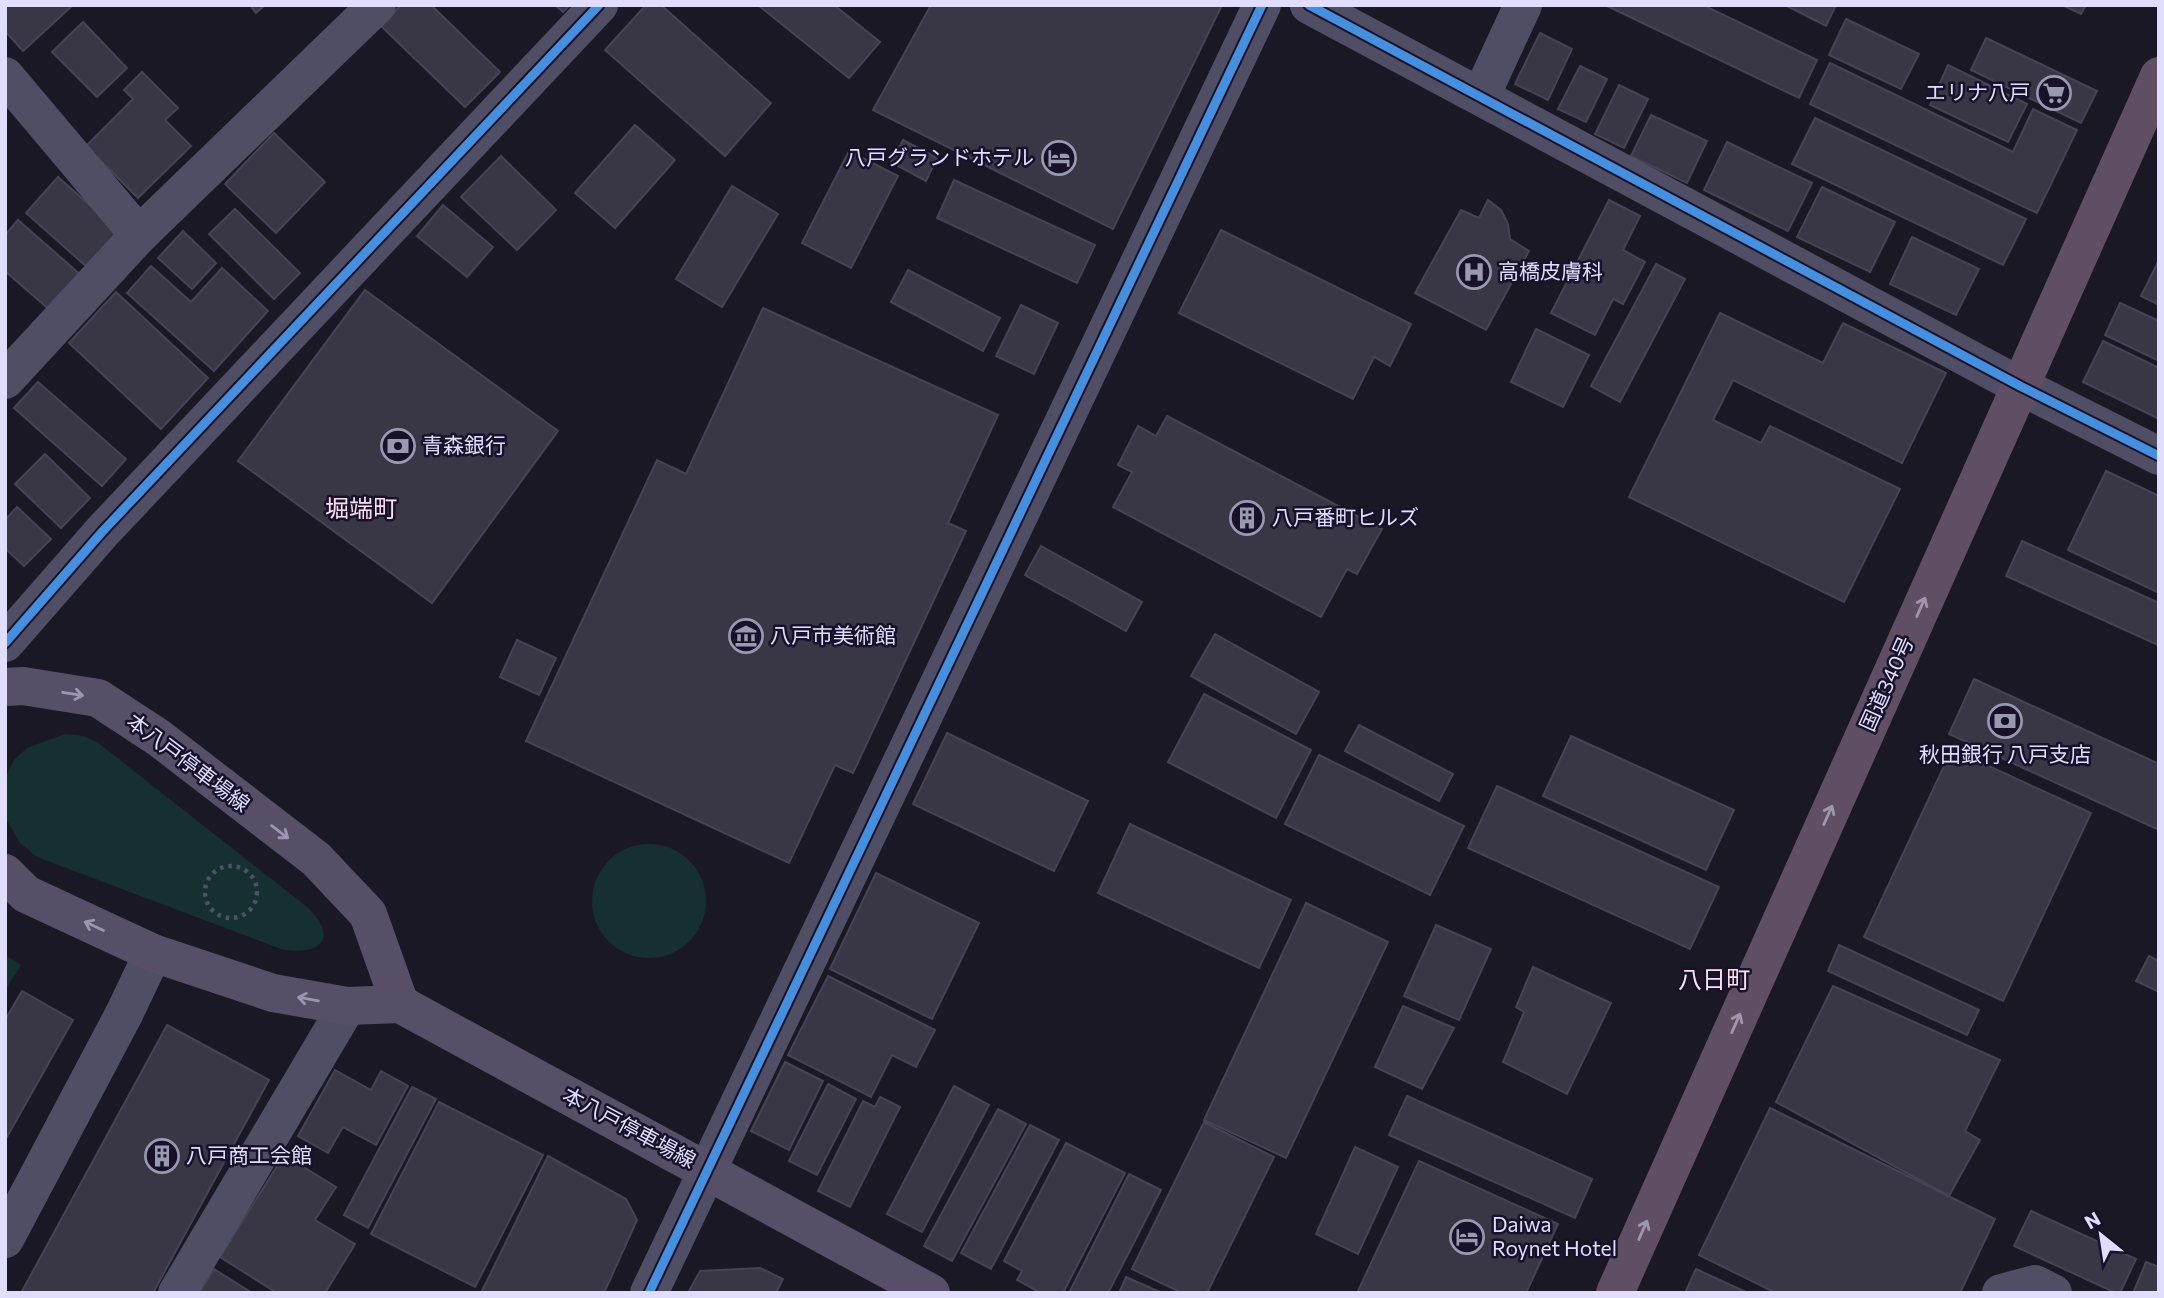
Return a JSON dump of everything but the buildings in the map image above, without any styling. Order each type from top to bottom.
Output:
[{"type":"highway","name":"国道340号","points":[[1615,1293],[2159,76]]},
{"type":"main road","name":"本八戸停車場線","points":[[5,687],[23,686],[98,698],[159,738],[316,859],[368,914],[400,1004],[931,1293]]},
{"type":"main road","points":[[5,873],[26,894],[153,953],[273,993],[347,1006],[400,1004]]},
{"type":"street","points":[[5,380],[139,235],[377,5]]},
{"type":"street","points":[[5,643],[102,532],[599,5]]},
{"type":"street","points":[[649,1293],[1262,5]]},
{"type":"street","points":[[1308,5],[2020,386],[2159,456]]},
{"type":"street","points":[[1480,96],[1523,5]]},
{"type":"street","points":[[5,76],[139,235]]},
{"type":"street","points":[[5,1239],[125,1012],[153,953]]},
{"type":"street","points":[[177,1293],[347,1006]]},
{"type":"street","points":[[2001,1293],[2035,1283],[2053,1293]]},
{"type":"path","points":[[229,865],[246,869],[253,876],[257,890],[255,903],[246,914],[233,918],[220,916],[209,907],[204,894],[207,880],[216,870],[229,865]]},
{"type":"green space","points":[[65,734],[83,736],[97,742],[307,907],[322,928],[324,936],[321,943],[306,950],[281,949],[37,857],[20,843],[5,817],[5,779],[14,760],[27,748]]},
{"type":"green space","points":[[649,844],[671,848],[690,860],[702,879],[706,901],[702,923],[690,942],[671,954],[649,958],[627,954],[608,942],[596,923],[592,901],[596,879],[608,860],[627,848]]},
{"type":"green space","points":[[5,955],[21,965],[5,991]]},
{"type":"cycle path","points":[[5,643],[102,532],[599,5]]},
{"type":"cycle path","points":[[649,1293],[1262,5]]},
{"type":"cycle path","points":[[1309,5],[2020,386],[2159,456]]},
{"type":"place","name":"エリナ八戸","points":[[2054,93]]},
{"type":"place","name":"八戸グランドホテル","points":[[1059,158]]},
{"type":"place","name":"高橋皮膚科","points":[[1474,272]]},
{"type":"place","name":"青森銀行","points":[[398,446]]},
{"type":"place","name":"八戸番町ヒルズ","points":[[1247,518]]},
{"type":"place","name":"八戸市美術館","points":[[746,636]]},
{"type":"place","name":"秋田銀行 八戸支店","points":[[2005,721]]},
{"type":"place","name":"八戸商工会館","points":[[162,1156]]},
{"type":"place","name":"Daiwa Roynet Hotel","points":[[1467,1237]]},
{"type":"district","name":"堀端町","points":[[361,509]]},
{"type":"district","name":"八日町","points":[[1714,980]]}]
